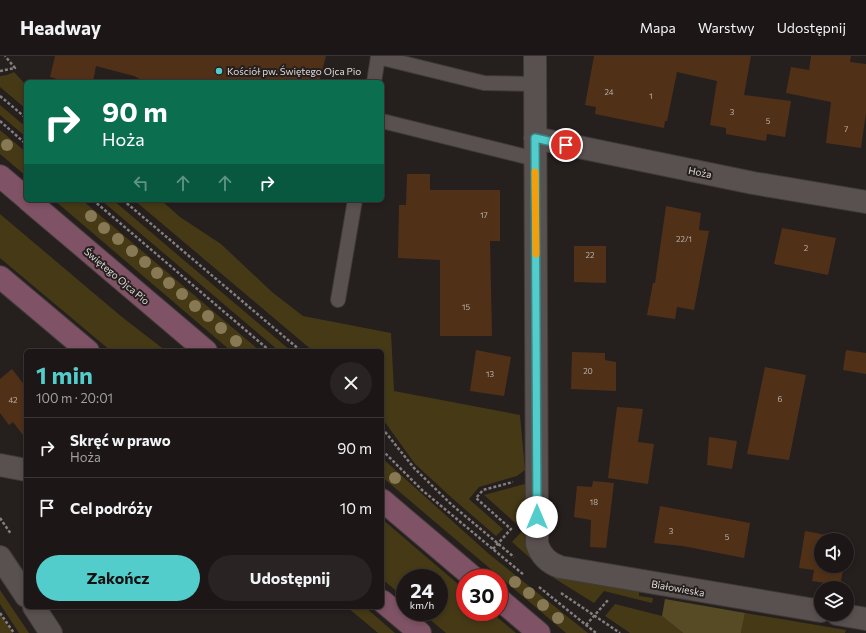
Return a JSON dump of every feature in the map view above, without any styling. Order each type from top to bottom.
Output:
[{"type":"main road","name":"Świętego Ojca Pio","points":[[0,176],[24,196]]},
{"type":"main road","name":"Świętego Ojca Pio","points":[[31,202],[204,349]]},
{"type":"main road","points":[[0,277],[86,349]]},
{"type":"main road","points":[[384,502],[463,569]]},
{"type":"main road","points":[[384,603],[420,633]]},
{"type":"main road","points":[[508,607],[539,633]]},
{"type":"street","points":[[535,56],[537,476]]},
{"type":"street","name":"Hoża","points":[[535,149],[866,202]]},
{"type":"street","points":[[0,465],[24,470]]},
{"type":"street","name":"Białowieska","points":[[537,476],[537,544],[540,553],[553,564],[560,567],[814,610]]},
{"type":"street","points":[[0,557],[24,593]]},
{"type":"street","points":[[35,609],[51,633]]},
{"type":"street","points":[[854,617],[866,619]]},
{"type":"lane","points":[[374,80],[378,56],[484,83],[536,84]]},
{"type":"lane","points":[[384,121],[535,149]]},
{"type":"lane","points":[[338,300],[355,202]]},
{"type":"path","points":[[0,71],[15,68],[5,56]]},
{"type":"path","points":[[0,96],[24,116]]},
{"type":"path","points":[[0,121],[24,142]]},
{"type":"path","points":[[94,202],[268,349]]},
{"type":"path","points":[[125,202],[299,349]]},
{"type":"path","points":[[384,430],[414,468],[452,505],[516,558]]},
{"type":"path","points":[[384,452],[422,490],[528,578]]},
{"type":"path","points":[[493,550],[511,528],[476,498],[483,490],[537,476]]},
{"type":"path","points":[[534,583],[596,633]]},
{"type":"path","points":[[555,589],[620,633]]},
{"type":"path","points":[[586,625],[600,609]]},
{"type":"path","points":[[0,613],[14,633]]},
{"type":"shaded area","points":[[14,72],[24,83],[24,107],[0,87],[0,76]]},
{"type":"shaded area","points":[[0,105],[24,125],[24,135],[0,115]]},
{"type":"shaded area","points":[[0,130],[24,150],[24,174],[0,154]]},
{"type":"shaded area","points":[[56,202],[84,202],[258,349],[229,349]]},
{"type":"shaded area","points":[[103,202],[115,202],[289,349],[277,349]]},
{"type":"shaded area","points":[[136,202],[163,202],[180,217],[221,244],[272,292],[303,316],[391,333],[394,391],[520,415],[525,470],[517,476],[479,487],[469,499],[503,529],[496,536],[452,498],[415,464],[384,421],[384,349],[311,349]]},
{"type":"shaded area","points":[[0,214],[122,317],[163,349],[109,349],[0,258]]},
{"type":"shaded area","points":[[384,460],[508,569],[491,569],[384,479]]},
{"type":"shaded area","points":[[528,483],[529,549],[639,591],[639,596],[653,598],[652,603],[604,591],[594,603],[549,575],[512,542],[523,530],[484,495]]},
{"type":"shaded area","points":[[384,521],[440,569],[396,569],[396,591],[384,581]]},
{"type":"shaded area","points":[[508,569],[588,633],[566,633],[508,584]]},
{"type":"shaded area","points":[[448,575],[456,582],[456,621],[502,621],[516,633],[446,633],[432,621],[448,621]]},
{"type":"shaded area","points":[[0,590],[29,633],[19,633],[0,604]]},
{"type":"shaded area","points":[[665,599],[745,613],[741,633],[683,633],[662,616]]},
{"type":"shaded area","points":[[615,604],[662,616],[683,633],[630,633],[605,616]]},
{"type":"shaded area","points":[[349,609],[367,609],[395,633],[378,633]]},
{"type":"shaded area","points":[[745,613],[846,630],[845,633],[741,633]]},
{"type":"shaded area","points":[[0,614],[13,633],[0,633]]},
{"type":"building","name":"Kościół pw. Świętego Ojca Pio","points":[[55,56],[326,56],[320,80],[142,80],[134,76],[96,66],[93,80],[61,80],[50,77]]},
{"type":"building","points":[[594,56],[751,56],[744,95],[791,101],[785,137],[767,134],[766,141],[726,134],[726,128],[710,125],[717,81],[677,72],[667,121],[665,121],[664,128],[595,114],[596,107],[585,105]]},
{"type":"building","points":[[811,56],[851,56],[850,62],[866,64],[866,113],[861,148],[826,143],[831,102],[786,93],[791,67],[809,70]]},
{"type":"building","points":[[407,174],[430,174],[430,190],[500,190],[500,241],[490,241],[492,336],[440,336],[440,260],[398,258],[399,205],[406,205]]},
{"type":"building","points":[[666,206],[701,213],[699,230],[709,231],[694,310],[677,307],[675,319],[647,315],[653,283],[655,283]]},
{"type":"building","points":[[782,228],[836,238],[828,275],[774,264]]},
{"type":"building","points":[[574,246],[606,246],[606,283],[574,282]]},
{"type":"building","points":[[476,350],[511,357],[504,396],[470,391]]},
{"type":"building","points":[[846,350],[866,353],[866,374],[843,370]]},
{"type":"building","points":[[572,352],[605,353],[605,360],[616,362],[616,391],[571,389]]},
{"type":"building","points":[[765,367],[806,375],[789,460],[747,454]]},
{"type":"building","points":[[12,369],[24,384],[24,436],[13,422],[9,425],[0,413],[0,379]]},
{"type":"building","points":[[617,407],[643,409],[638,442],[654,444],[648,484],[608,478]]},
{"type":"building","points":[[709,437],[737,441],[732,469],[707,465]]},
{"type":"building","points":[[593,481],[614,483],[606,548],[590,547],[591,520],[574,517],[577,486],[592,487]]},
{"type":"building","points":[[660,506],[750,523],[744,558],[683,546],[654,543]]},
{"type":"building","points":[[805,531],[816,533],[814,533],[814,570],[799,568]]},
{"type":"building","points":[[814,570],[814,573],[843,573],[841,581],[812,581]]},
{"type":"slow traffic","points":[[535,172],[536,254]]},
{"type":"place","name":"Kościół pw. Świętego Ojca Pio","points":[[219,71]]},
{"type":"route","points":[[537,517],[535,138],[566,145]]}]
